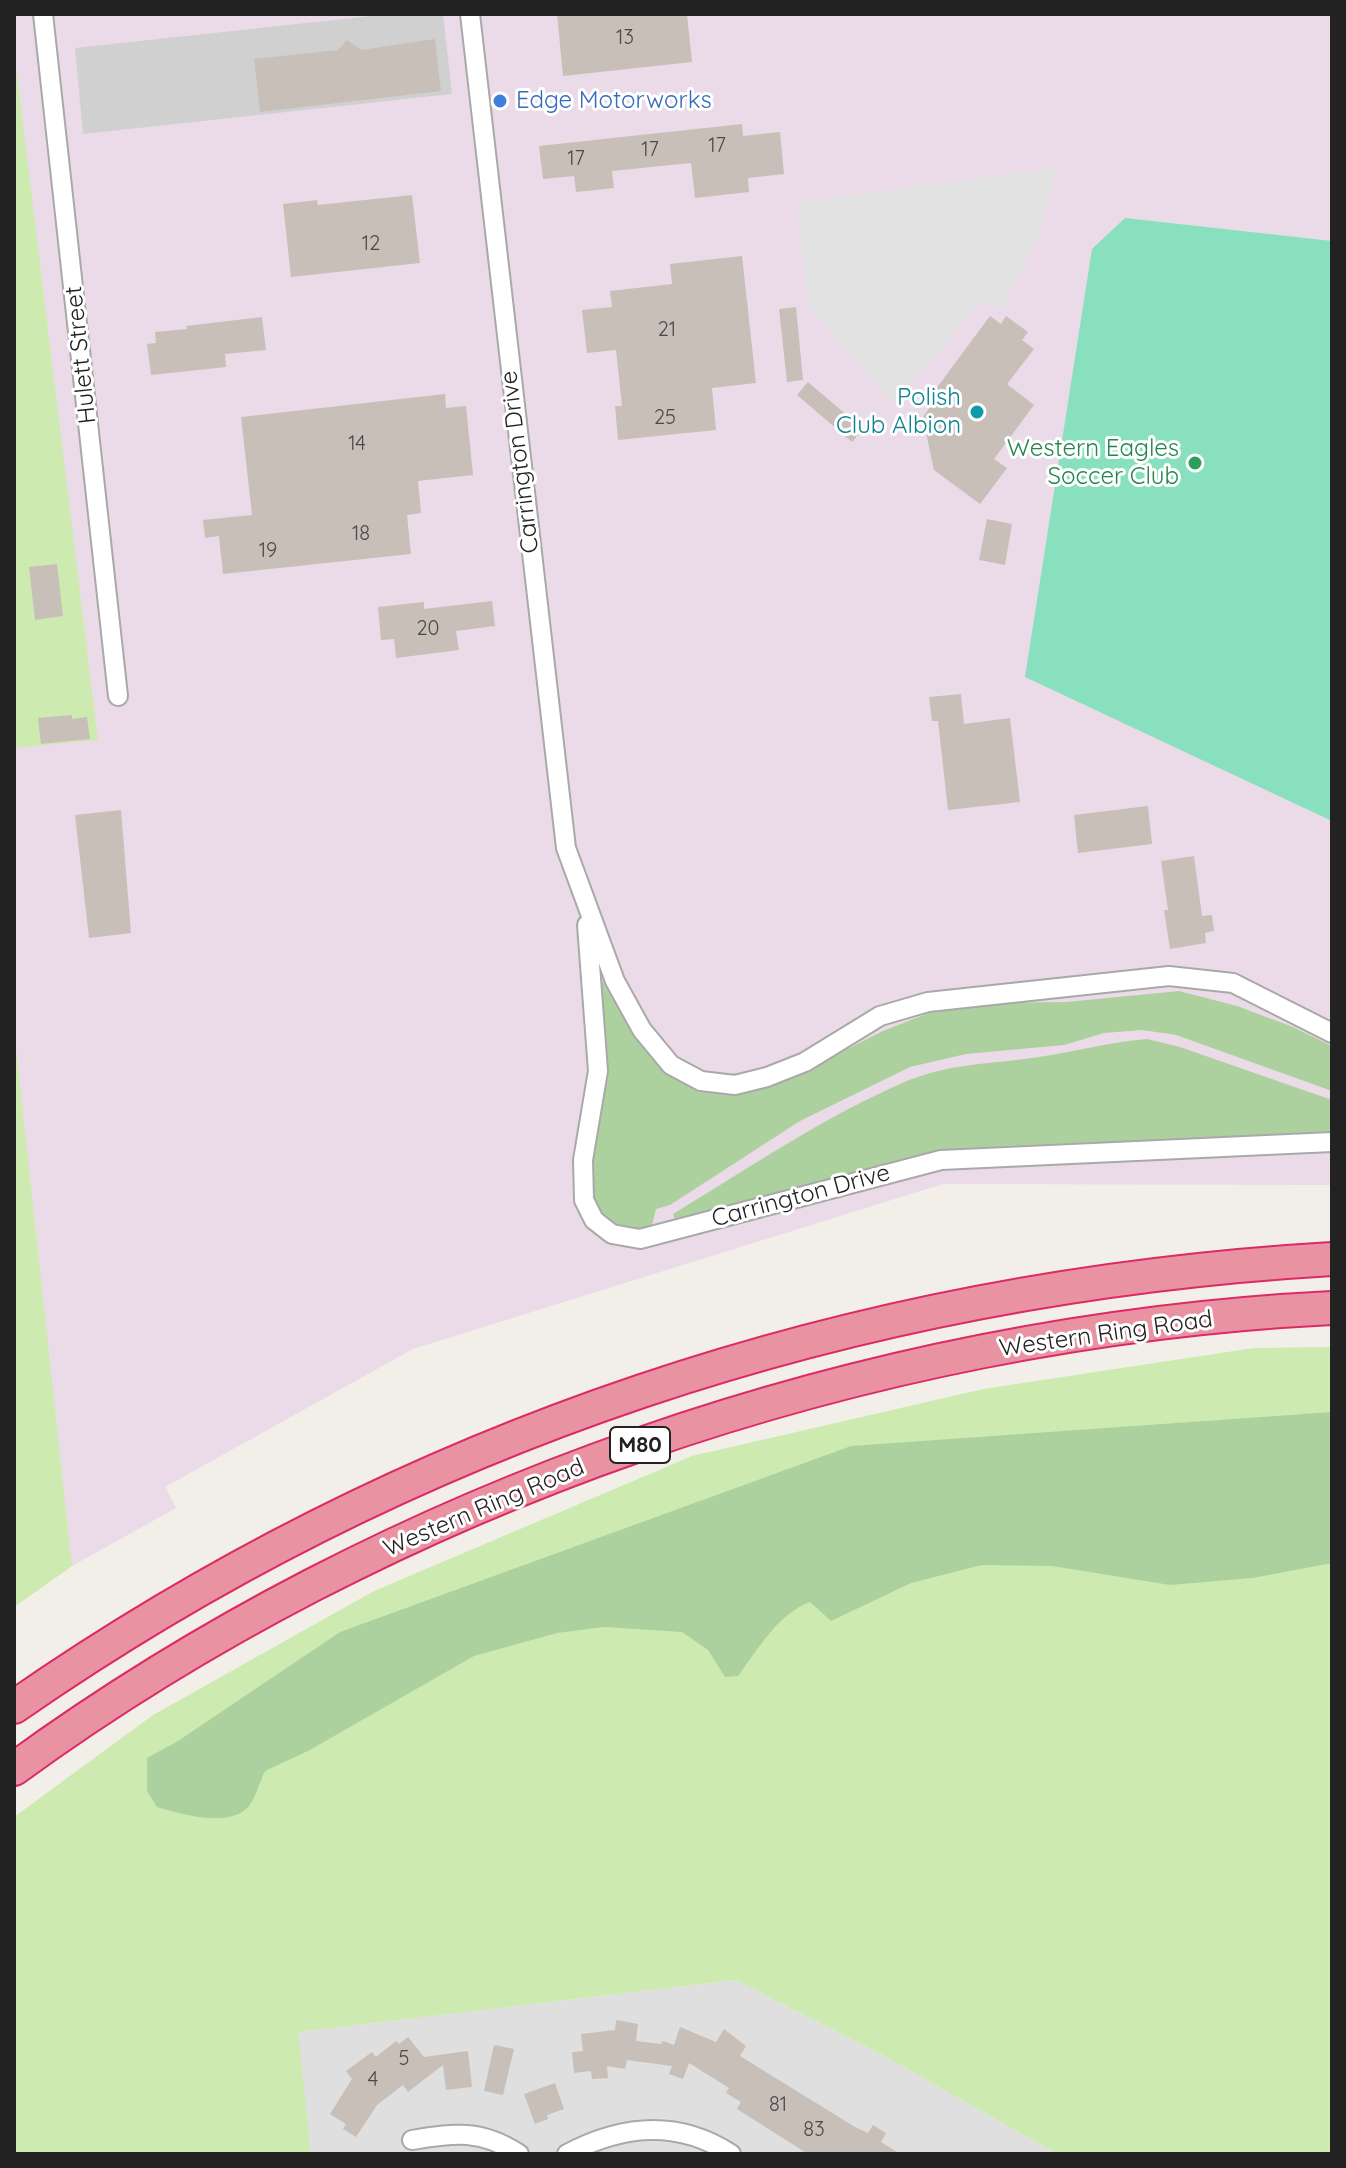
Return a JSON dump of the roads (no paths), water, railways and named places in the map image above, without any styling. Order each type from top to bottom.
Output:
[{"type":"highway","name":"Western Ring Road","points":[[14,1707],[185,1597],[330,1519],[479,1451],[645,1388],[721,1364],[847,1331],[1011,1296],[1228,1266],[1332,1259]]},
{"type":"highway","name":"Western Ring Road","points":[[14,1769],[150,1677],[303,1589],[501,1497],[650,1442],[804,1395],[955,1358],[1175,1322],[1332,1308]]},
{"type":"street","name":"Hulett Street","points":[[43,14],[118,696]]},
{"type":"street","name":"Carrington Drive","points":[[470,14],[558,800],[566,848],[615,981],[642,1030],[671,1065],[701,1081],[735,1085],[805,1062],[880,1016],[928,1002],[1169,976],[1233,983],[1332,1033]]},
{"type":"street","name":"Carrington Drive","points":[[585,906],[598,1071],[583,1160],[584,1200],[594,1220],[612,1234],[640,1239],[941,1160],[1332,1142]]},
{"type":"street","points":[[567,2154],[594,2140],[647,2128],[686,2134],[731,2154]]},
{"type":"street","points":[[412,2140],[469,2134],[501,2142],[519,2154]]},
{"type":"place","name":"Edge Motorworks","points":[[500,101]]},
{"type":"place","name":"Polish Club Albion","points":[[977,412]]},
{"type":"place","name":"Western Eagles Soccer Club","points":[[1195,463]]}]
